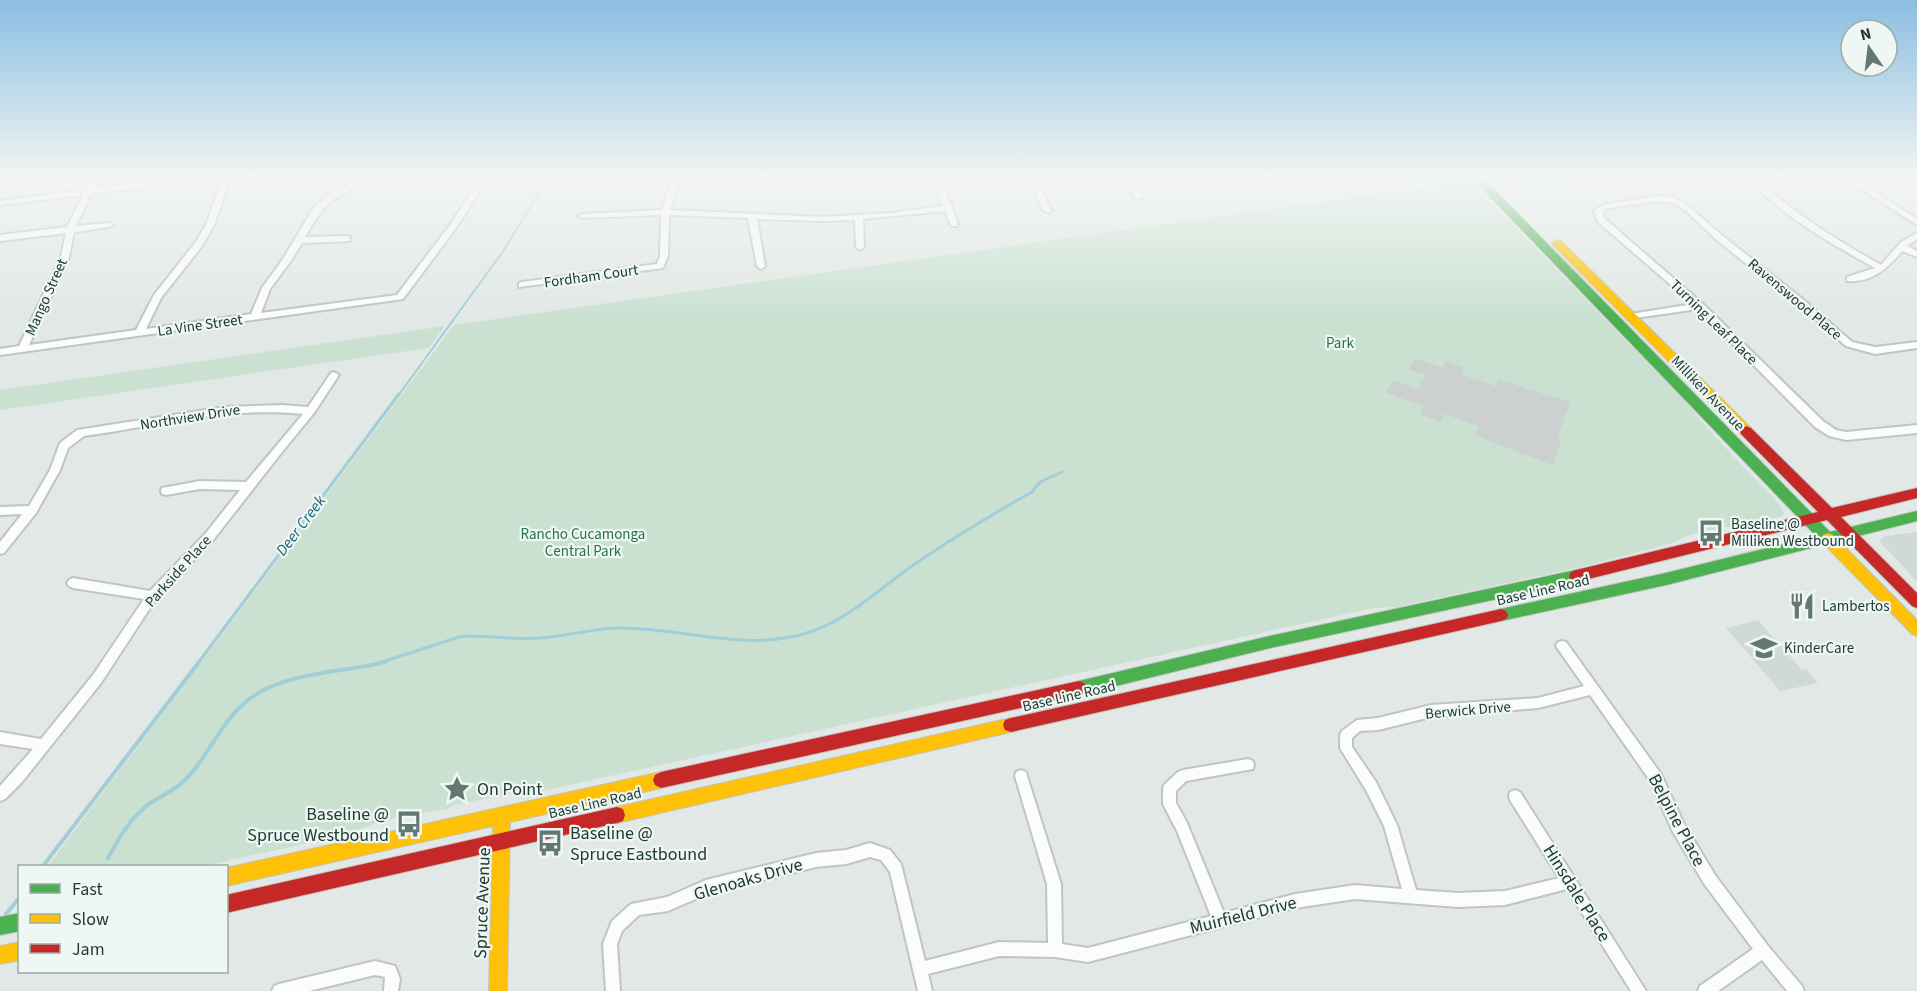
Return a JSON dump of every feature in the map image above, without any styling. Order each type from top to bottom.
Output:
[{"type":"main road","name":"Milliken Avenue","points":[[1521,223],[1917,630]]},
{"type":"main road","name":"Milliken Avenue","points":[[1538,223],[1917,602]]},
{"type":"main road","name":"Base Line Road","points":[[228,877],[1116,680],[1270,642],[1553,581],[1917,493]]},
{"type":"main road","name":"Base Line Road","points":[[228,904],[1302,659],[1654,582],[1917,516]]},
{"type":"main road","name":"Spruce Avenue","points":[[498,991],[502,816]]},
{"type":"main road","points":[[2,926],[18,922]]},
{"type":"main road","points":[[0,956],[18,952]]},
{"type":"street","name":"Mango Street","points":[[22,349],[65,258],[73,223]]},
{"type":"street","points":[[139,333],[157,297],[199,244],[211,223]]},
{"type":"street","points":[[255,317],[266,288],[309,223]]},
{"type":"street","name":"La Vine Street","points":[[0,352],[400,297],[455,223]]},
{"type":"street","name":"Fordham Court","points":[[522,285],[660,266],[664,256],[665,223]]},
{"type":"street","points":[[753,223],[761,267]]},
{"type":"street","points":[[859,223],[860,247]]},
{"type":"street","name":"Turning Leaf Place","points":[[1604,223],[1700,306],[1819,424],[1833,433],[1846,436],[1917,429]]},
{"type":"street","name":"Ravenswood Place","points":[[1703,223],[1766,272],[1849,344],[1863,351],[1876,352],[1917,345]]},
{"type":"street","points":[[1805,223],[1881,268]]},
{"type":"street","points":[[0,238],[109,225]]},
{"type":"street","points":[[1850,279],[1870,274],[1881,268],[1889,262],[1900,247],[1917,236]]},
{"type":"street","points":[[300,240],[347,238]]},
{"type":"street","points":[[1900,247],[1917,254]]},
{"type":"street","points":[[1631,317],[1700,306]]},
{"type":"street","name":"Parkside Place","points":[[0,795],[97,679],[152,596],[210,536],[311,411],[334,375]]},
{"type":"street","name":"Northview Drive","points":[[32,510],[55,470],[64,446],[81,433],[223,410],[266,406],[311,411]]},
{"type":"street","points":[[166,491],[200,485],[249,486]]},
{"type":"street","points":[[0,510],[32,510]]},
{"type":"street","points":[[0,550],[32,510]]},
{"type":"street","points":[[72,583],[152,596]]},
{"type":"street","name":"Belpine Place","points":[[1562,646],[1656,778],[1678,827],[1710,880],[1763,951],[1797,991]]},
{"type":"street","name":"Berwick Drive","points":[[1411,897],[1390,825],[1371,786],[1347,748],[1346,735],[1357,726],[1378,724],[1431,711],[1538,703],[1593,690]]},
{"type":"street","points":[[0,738],[43,745]]},
{"type":"street","points":[[1220,921],[1170,804],[1169,789],[1183,777],[1248,765]]},
{"type":"street","points":[[1022,776],[1054,884],[1055,950]]},
{"type":"street","name":"Hinsdale Place","points":[[1515,796],[1639,991]]},
{"type":"street","name":"Glenoaks Drive","points":[[613,991],[610,944],[617,926],[636,909],[668,904],[706,887],[816,860],[846,857],[870,850],[885,855],[896,869],[920,969]]},
{"type":"street","name":"Muirfield Drive","points":[[920,969],[999,949],[1055,950],[1088,955],[1295,901],[1355,892],[1458,900],[1505,898],[1569,882]]},
{"type":"street","points":[[1705,991],[1763,951]]},
{"type":"street","points":[[279,991],[375,968],[390,972],[393,980],[391,991]]},
{"type":"street","points":[[920,969],[925,991]]},
{"type":"shaded area","points":[[1917,532],[1917,581],[1879,541],[1885,536]]},
{"type":"shaded area","name":"KinderCare","points":[[1758,620],[1802,670],[1806,669],[1818,683],[1780,691],[1726,628]]},
{"type":"green space","name":"Rancho Cucamonga Central Park","points":[[1172,223],[1511,223],[1685,401],[1718,440],[1779,504],[1784,513],[1782,516],[1742,527],[1726,527],[1689,535],[1672,543],[1589,565],[1396,607],[1374,608],[538,792],[526,790],[455,805],[447,809],[387,820],[340,836],[209,865],[49,865],[454,325]]},
{"type":"green space","points":[[445,326],[429,348],[0,410],[0,390]]},
{"type":"building","points":[[1415,359],[1443,369],[1446,362],[1463,368],[1460,375],[1496,387],[1499,380],[1569,403],[1557,436],[1561,438],[1552,464],[1476,435],[1480,426],[1444,413],[1441,421],[1421,414],[1425,406],[1387,392],[1393,381],[1420,391],[1420,382],[1428,375],[1410,369]]},
{"type":"waterway","name":"Deer Creek","points":[[398,396],[504,250],[520,223]]},
{"type":"waterway","name":"Deer Creek","points":[[198,663],[399,394]]},
{"type":"waterway","points":[[379,663],[468,636],[531,638],[621,628],[739,640],[763,640],[786,638],[810,632],[851,611],[927,556],[1032,492],[1040,482],[1062,472]]},
{"type":"waterway","name":"Deer Creek","points":[[44,865],[199,662]]},
{"type":"waterway","points":[[108,858],[136,816],[149,804],[176,788],[192,773],[231,717],[254,696],[289,680],[385,662]]},
{"type":"waterway","name":"Deer Creek","points":[[6,914],[18,899]]},
{"type":"traffic: fast","points":[[1521,223],[1828,539]]},
{"type":"traffic: fast","points":[[1501,615],[1666,579],[1917,516]]},
{"type":"traffic: fast","points":[[1079,688],[1270,642],[1576,576]]},
{"type":"traffic: fast","points":[[0,926],[18,922]]},
{"type":"traffic: slow","points":[[1557,243],[1746,431]]},
{"type":"traffic: slow","points":[[1828,539],[1917,630]]},
{"type":"traffic: slow","points":[[617,815],[1011,725]]},
{"type":"traffic: slow","points":[[228,877],[661,780]]},
{"type":"traffic: slow","points":[[498,991],[502,816]]},
{"type":"traffic: slow","points":[[0,955],[18,951]]},
{"type":"traffic: jam","points":[[1746,431],[1917,602]]},
{"type":"traffic: jam","points":[[1576,576],[1917,493]]},
{"type":"traffic: jam","points":[[1011,725],[1501,615]]},
{"type":"traffic: jam","points":[[661,780],[1079,688]]},
{"type":"traffic: jam","points":[[228,904],[617,815]]},
{"type":"place","name":"Baseline @ Milliken Westbound","points":[[1711,533]]},
{"type":"place","name":"Lambertos","points":[[1802,606]]},
{"type":"place","name":"KinderCare","points":[[1764,648]]},
{"type":"place","name":"On Point","points":[[457,789]]},
{"type":"place","name":"Baseline @ Spruce Westbound","points":[[409,824]]},
{"type":"place","name":"Baseline @ Spruce Eastbound","points":[[550,843]]},
{"type":"park label","name":"Park","points":[[1340,343]]}]
